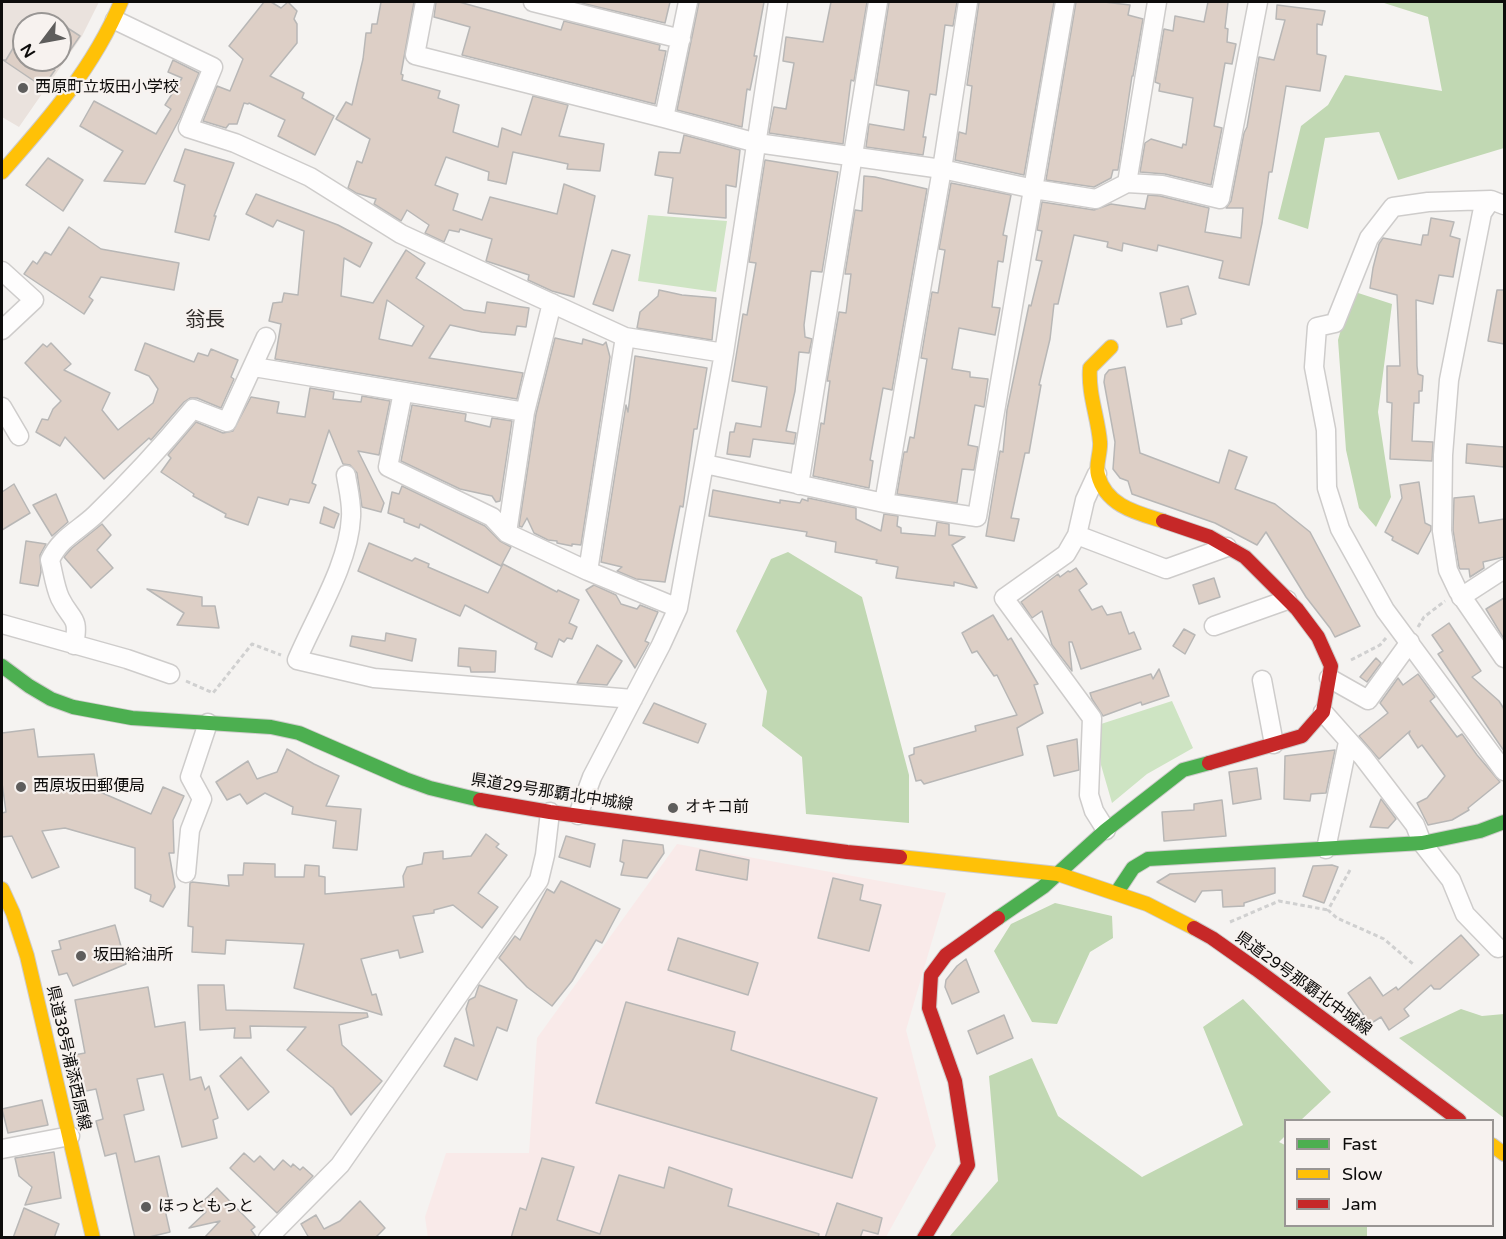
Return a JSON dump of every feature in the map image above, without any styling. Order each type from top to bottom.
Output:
[{"type":"main road","points":[[2,172],[40,130],[67,95],[115,20],[121,2]]},
{"type":"main road","points":[[924,1238],[968,1165],[955,1081],[929,1008],[931,975],[946,955],[1029,898],[1106,830],[1183,770],[1302,736],[1323,711],[1331,666],[1318,637],[1287,600],[1245,557],[1210,537],[1123,508],[1107,495],[1097,474],[1100,444],[1089,383],[1090,368],[1111,347]]},
{"type":"main road","name":"県道29号那覇北中城線","points":[[2,666],[29,687],[51,699],[73,707],[132,718],[271,727],[299,733],[380,769],[430,788],[454,794],[550,812],[868,855],[981,864],[1058,874],[1117,892],[1148,904],[1212,939],[1256,969],[1458,1119]]},
{"type":"main road","points":[[1117,892],[1133,868],[1148,859],[1422,843],[1480,831],[1504,822]]},
{"type":"main road","name":"県道38号浦添西原線","points":[[2,888],[27,956],[93,1238]]},
{"type":"street","points":[[425,2],[415,55],[757,143],[942,169],[1096,200],[1127,183],[1162,185],[1220,199],[1258,2]]},
{"type":"street","points":[[533,2],[681,39]]},
{"type":"street","points":[[664,118],[688,2]]},
{"type":"street","points":[[578,815],[592,777],[678,608],[724,353],[778,2]]},
{"type":"street","points":[[799,485],[878,2]]},
{"type":"street","points":[[884,503],[942,169],[968,2]]},
{"type":"street","points":[[705,464],[884,503],[977,517],[1065,2]]},
{"type":"street","points":[[1127,183],[1156,2]]},
{"type":"street","points":[[115,20],[213,67],[188,128],[235,143],[310,177],[401,234],[625,337],[724,353]]},
{"type":"street","points":[[1498,202],[1428,202],[1393,207],[1370,238],[1335,323],[1317,327],[1314,367],[1326,430],[1327,488],[1340,529],[1384,610],[1504,771]]},
{"type":"street","points":[[1498,202],[1482,213],[1449,380],[1443,455],[1442,531],[1448,570],[1459,594],[1504,658]]},
{"type":"street","points":[[2,271],[34,300],[2,330]]},
{"type":"street","points":[[507,533],[525,412],[552,303]]},
{"type":"street","points":[[74,645],[76,623],[59,597],[50,560],[56,548],[94,516],[168,439],[192,409],[227,422],[266,337]]},
{"type":"street","points":[[588,571],[625,337]]},
{"type":"street","points":[[254,367],[525,412]]},
{"type":"street","points":[[403,392],[388,466],[492,518],[507,533],[588,571],[678,608]]},
{"type":"street","points":[[2,407],[19,436]]},
{"type":"street","points":[[1097,474],[1084,500],[1077,535],[1066,555],[1004,598],[1092,718],[1089,795],[1094,811],[1106,830]]},
{"type":"street","points":[[346,475],[351,516],[345,547],[328,595],[297,660],[375,678],[633,699]]},
{"type":"street","points":[[1077,535],[1166,569],[1227,547]]},
{"type":"street","points":[[1459,594],[1504,568]]},
{"type":"street","points":[[1214,626],[1287,600]]},
{"type":"street","points":[[2,624],[170,674]]},
{"type":"street","points":[[1329,678],[1368,700],[1410,642]]},
{"type":"street","points":[[1262,680],[1274,744]]},
{"type":"street","points":[[1323,711],[1363,757],[1415,825],[1422,843],[1451,880],[1465,914],[1498,948]]},
{"type":"street","points":[[186,873],[190,830],[202,799],[190,777],[208,723]]},
{"type":"street","points":[[1326,849],[1348,741]]},
{"type":"street","points":[[268,1238],[340,1165],[539,880],[545,855],[550,812]]},
{"type":"street","points":[[2,1149],[70,1136]]},
{"type":"path","points":[[1410,642],[1424,617],[1459,594]]},
{"type":"path","points":[[1347,663],[1380,645],[1397,626]]},
{"type":"path","points":[[170,674],[213,693],[252,644],[297,660]]},
{"type":"path","points":[[1328,910],[1362,847]]},
{"type":"path","points":[[1212,939],[1223,925],[1279,901],[1328,910],[1337,918],[1384,939],[1413,964]]},
{"type":"shaded area","name":"西原町立坂田小学校","points":[[2,2],[99,2],[72,50],[72,12],[12,12],[12,72],[57,72],[19,127],[2,117]]},
{"type":"shaded area","points":[[677,844],[946,893],[906,1030],[936,1146],[886,1237],[428,1238],[425,1217],[446,1153],[529,1153],[537,1038]]},
{"type":"green space","points":[[1381,2],[1504,2],[1504,148],[1398,180],[1379,132],[1325,138],[1308,229],[1278,219],[1301,126],[1328,105],[1345,75],[1442,91],[1428,17]]},
{"type":"green space","points":[[648,215],[727,221],[716,292],[638,281]]},
{"type":"green space","points":[[1352,291],[1392,304],[1378,412],[1391,497],[1376,527],[1359,508],[1346,450],[1338,340]]},
{"type":"green space","points":[[788,552],[862,597],[909,775],[909,823],[806,814],[802,757],[762,726],[767,691],[736,631],[771,559]]},
{"type":"green space","points":[[1172,701],[1193,748],[1147,774],[1112,803],[1101,765],[1101,724]]},
{"type":"green space","points":[[1055,903],[1112,916],[1113,938],[1090,952],[1057,1024],[1032,1022],[994,951],[1011,924]]},
{"type":"green space","points":[[1243,999],[1331,1092],[1302,1119],[1284,1119],[1284,1137],[1279,1142],[1284,1144],[1284,1227],[1367,1227],[1367,1237],[949,1237],[998,1181],[989,1076],[1032,1058],[1058,1116],[1142,1177],[1243,1125],[1203,1027]]},
{"type":"green space","points":[[1461,1009],[1482,1016],[1504,1014],[1504,1118],[1399,1038]]},
{"type":"building","points":[[264,2],[271,2],[281,8],[288,2],[297,11],[294,19],[297,24],[297,43],[270,76],[304,93],[302,98],[334,116],[315,155],[278,136],[285,120],[249,103],[244,103],[237,124],[229,124],[226,128],[203,121],[217,86],[230,91],[243,59],[229,46]]},
{"type":"building","points":[[381,2],[414,2],[401,74],[403,75],[402,80],[440,91],[438,98],[459,105],[453,132],[498,147],[502,128],[521,135],[533,96],[568,105],[559,136],[604,144],[600,171],[567,169],[568,164],[513,152],[506,184],[488,180],[489,172],[446,157],[435,185],[458,194],[453,210],[482,220],[490,197],[557,214],[564,184],[595,196],[574,297],[552,291],[528,280],[529,275],[486,261],[492,239],[460,229],[459,232],[449,230],[444,242],[425,233],[429,225],[407,210],[401,221],[374,204],[376,199],[348,188],[357,161],[362,163],[370,139],[336,119],[346,102],[352,105],[363,59],[366,33],[371,33],[372,24],[377,24]]},
{"type":"building","points":[[436,2],[459,2],[561,30],[564,21],[660,45],[659,50],[666,51],[655,104],[462,55],[470,27],[434,17]]},
{"type":"building","points":[[577,2],[670,2],[665,23]]},
{"type":"building","points":[[699,2],[764,2],[754,56],[757,56],[750,90],[747,89],[742,127],[677,110]]},
{"type":"building","points":[[831,2],[867,2],[854,81],[851,80],[843,144],[769,133],[774,107],[786,109],[794,63],[783,61],[786,37],[823,42]]},
{"type":"building","points":[[889,2],[957,2],[953,26],[945,25],[936,95],[930,94],[923,137],[926,137],[923,155],[866,147],[869,124],[904,130],[909,91],[876,85]]},
{"type":"building","points":[[979,2],[1054,2],[1024,175],[955,160],[959,132],[966,134],[972,86],[967,85]]},
{"type":"building","points":[[1076,2],[1130,5],[1128,15],[1143,19],[1118,170],[1113,170],[1111,178],[1094,187],[1046,180]]},
{"type":"building","points":[[1208,2],[1228,2],[1225,28],[1228,29],[1227,42],[1236,44],[1232,64],[1225,63],[1214,126],[1222,128],[1211,185],[1165,174],[1140,172],[1145,143],[1151,139],[1182,148],[1183,144],[1186,145],[1193,98],[1159,91],[1160,84],[1155,82],[1164,29],[1173,31],[1175,16],[1204,22]]},
{"type":"building","points":[[1277,5],[1325,11],[1322,25],[1317,24],[1317,54],[1326,56],[1320,91],[1286,86],[1272,172],[1269,172],[1262,223],[1249,285],[1219,278],[1223,261],[1158,245],[1157,251],[1123,243],[1122,251],[1107,247],[1108,242],[1074,235],[1058,304],[1054,304],[1050,339],[1039,385],[1041,385],[1029,453],[1025,453],[1011,518],[1019,519],[1014,541],[986,536],[1000,451],[1003,452],[1007,410],[1029,305],[1031,306],[1042,261],[1036,260],[1042,231],[1037,230],[1042,202],[1094,210],[1111,204],[1145,209],[1148,195],[1160,196],[1209,208],[1205,232],[1241,238],[1243,208],[1226,208],[1231,201],[1259,57],[1274,60],[1285,20],[1276,19]]},
{"type":"building","points":[[72,31],[80,36],[72,48]]},
{"type":"building","points":[[12,50],[12,66],[3,60],[6,60]]},
{"type":"building","points":[[173,60],[199,73],[180,118],[145,184],[104,181],[123,151],[80,126],[94,101],[156,134],[171,109],[165,105],[182,78],[168,72]]},
{"type":"building","points":[[21,72],[54,72],[43,87]]},
{"type":"building","points":[[684,135],[740,150],[736,187],[726,185],[726,218],[668,213],[673,178],[655,175],[659,152],[680,153]]},
{"type":"building","points":[[185,149],[234,163],[214,216],[216,216],[209,240],[175,232],[185,185],[174,181]]},
{"type":"building","points":[[48,158],[83,180],[63,211],[26,185]]},
{"type":"building","points":[[765,160],[838,172],[822,272],[811,271],[804,325],[805,337],[812,339],[809,353],[799,352],[795,391],[786,431],[796,433],[794,444],[753,439],[750,457],[727,454],[730,432],[734,432],[736,423],[761,427],[767,387],[732,381],[743,314],[747,315],[756,263],[749,262]]},
{"type":"building","points":[[864,176],[927,189],[892,390],[883,388],[870,460],[873,461],[869,488],[813,476],[821,423],[824,424],[830,381],[827,381],[839,312],[846,313],[851,274],[845,274],[855,210],[862,211]]},
{"type":"building","points":[[951,183],[1011,195],[1003,235],[1007,236],[1003,262],[998,261],[992,307],[1000,308],[995,335],[959,328],[952,369],[970,372],[970,377],[988,379],[984,407],[975,405],[968,445],[978,447],[974,470],[962,469],[957,503],[897,494],[904,452],[907,452],[910,437],[914,438],[927,359],[921,358],[932,292],[938,293],[945,250],[939,249]]},
{"type":"building","points":[[256,194],[338,225],[372,243],[360,267],[344,258],[341,296],[373,303],[406,250],[425,263],[416,278],[464,310],[485,313],[487,302],[529,308],[526,327],[517,326],[515,335],[482,332],[450,325],[429,358],[523,373],[517,399],[275,359],[281,324],[269,321],[273,303],[282,302],[284,293],[298,295],[304,231],[277,220],[273,227],[246,214]],"holes":[[[387,300],[424,326],[412,346],[379,339]]]},
{"type":"building","points":[[1431,218],[1454,222],[1450,236],[1460,239],[1453,277],[1439,275],[1433,304],[1416,300],[1417,366],[1418,374],[1423,376],[1419,403],[1414,403],[1412,441],[1433,442],[1432,461],[1390,459],[1392,403],[1387,402],[1387,366],[1400,366],[1397,295],[1370,288],[1373,268],[1379,244],[1383,238],[1421,245],[1423,235],[1428,235]]},
{"type":"building","points":[[69,227],[101,249],[179,263],[174,290],[101,277],[89,297],[93,300],[84,314],[24,274],[33,261],[37,264],[45,252],[51,255]]},
{"type":"building","points":[[612,250],[630,255],[613,311],[593,304]]},
{"type":"building","points":[[1188,286],[1196,314],[1181,319],[1182,324],[1167,327],[1160,293]]},
{"type":"building","points":[[659,290],[716,298],[712,340],[637,328],[640,312],[658,296]]},
{"type":"building","points":[[1497,290],[1504,290],[1504,344],[1488,341]]},
{"type":"building","points":[[555,338],[582,344],[583,339],[603,345],[606,342],[610,357],[581,545],[572,544],[572,546],[548,540],[534,533],[527,518],[522,527],[519,526],[536,414]]},
{"type":"building","points":[[51,343],[71,364],[64,370],[110,393],[102,410],[118,430],[153,403],[158,389],[149,376],[135,370],[145,343],[194,362],[198,353],[208,356],[211,349],[238,360],[231,377],[234,379],[221,408],[197,398],[190,398],[151,440],[149,438],[104,479],[65,437],[60,446],[36,432],[42,419],[48,420],[53,409],[61,401],[25,363],[43,344],[47,347]]},
{"type":"building","points":[[635,356],[707,368],[697,429],[694,429],[683,507],[680,506],[665,582],[636,579],[617,571],[622,567],[601,562],[626,405],[628,412]]},
{"type":"building","points":[[1125,367],[1140,453],[1219,483],[1229,450],[1247,457],[1235,489],[1275,504],[1310,532],[1360,626],[1335,637],[1306,597],[1266,532],[1257,545],[1215,523],[1132,494],[1128,481],[1120,478],[1113,469],[1115,442],[1104,382],[1109,370]]},
{"type":"building","points":[[310,388],[334,392],[333,399],[361,402],[362,396],[390,401],[379,455],[358,451],[384,503],[381,512],[362,507],[357,473],[350,465],[343,464],[329,430],[312,483],[316,485],[309,503],[290,499],[288,505],[258,497],[248,525],[225,517],[226,514],[193,496],[194,494],[161,472],[171,458],[168,455],[196,422],[223,433],[233,431],[251,397],[279,402],[277,413],[305,417]]},
{"type":"building","points":[[412,405],[466,414],[465,421],[490,427],[492,418],[512,421],[500,501],[496,502],[492,496],[460,489],[401,461]]},
{"type":"building","points":[[1467,444],[1504,447],[1504,467],[1466,463]]},
{"type":"building","points":[[1419,482],[1425,523],[1431,526],[1431,530],[1418,554],[1392,540],[1393,537],[1385,532],[1402,498],[1400,485]]},
{"type":"building","points":[[14,484],[30,513],[2,530],[2,492]]},
{"type":"building","points":[[402,486],[485,526],[500,541],[511,547],[501,566],[420,524],[419,528],[388,513],[392,492],[399,494]]},
{"type":"building","points":[[713,490],[780,503],[780,500],[800,503],[802,499],[808,501],[808,498],[856,508],[856,519],[881,531],[884,514],[898,516],[897,526],[901,528],[901,533],[935,536],[937,522],[949,524],[949,535],[965,537],[952,545],[977,588],[954,582],[954,586],[896,578],[898,567],[876,563],[877,560],[835,552],[836,542],[806,536],[807,532],[709,516]]},
{"type":"building","points":[[56,494],[68,522],[52,536],[33,505]]},
{"type":"building","points":[[1474,496],[1479,523],[1504,519],[1504,557],[1483,562],[1484,568],[1470,577],[1469,569],[1459,567],[1453,530],[1454,498]]},
{"type":"building","points":[[324,507],[339,514],[334,528],[320,523]]},
{"type":"building","points":[[102,524],[111,535],[97,550],[113,568],[91,588],[64,557]]},
{"type":"building","points":[[26,541],[46,544],[40,555],[41,572],[38,586],[20,583]]},
{"type":"building","points":[[369,543],[412,561],[415,558],[429,564],[428,567],[488,593],[503,564],[557,592],[558,590],[579,600],[569,623],[577,627],[572,639],[567,638],[564,642],[559,639],[552,657],[535,649],[537,643],[465,605],[460,616],[358,571]]},
{"type":"building","points":[[1076,568],[1087,584],[1079,590],[1092,610],[1102,606],[1107,615],[1121,612],[1129,634],[1134,632],[1141,649],[1081,669],[1072,642],[1069,642],[1072,671],[1052,645],[1042,611],[1032,618],[1021,602],[1058,574],[1060,577]]},
{"type":"building","points":[[1214,578],[1220,597],[1199,604],[1193,585]]},
{"type":"building","points":[[594,585],[616,595],[621,604],[637,609],[640,605],[658,612],[645,641],[649,643],[635,668],[586,590]]},
{"type":"building","points":[[147,589],[202,597],[202,606],[215,606],[219,628],[177,625],[184,613]]},
{"type":"building","points":[[1504,598],[1504,639],[1486,609]]},
{"type":"building","points":[[993,615],[1008,640],[1011,638],[1038,684],[1034,685],[1043,713],[1017,728],[1023,755],[924,784],[921,780],[916,781],[909,756],[914,754],[914,748],[976,731],[975,726],[1017,715],[997,675],[994,676],[977,651],[972,653],[962,633]]},
{"type":"building","points":[[1449,623],[1481,671],[1472,677],[1499,701],[1504,709],[1504,751],[1438,654],[1443,651],[1432,635]]},
{"type":"building","points":[[1184,629],[1195,635],[1185,654],[1173,646]]},
{"type":"building","points":[[386,633],[416,639],[412,661],[350,646],[352,636],[385,641]]},
{"type":"building","points":[[597,645],[622,661],[607,685],[577,683]]},
{"type":"building","points":[[459,648],[496,651],[495,672],[471,672],[470,667],[458,666]]},
{"type":"building","points":[[1376,658],[1381,663],[1367,682],[1360,677]]},
{"type":"building","points":[[1159,669],[1169,696],[1142,705],[1141,702],[1103,716],[1092,699],[1090,693],[1151,674],[1153,679]]},
{"type":"building","points":[[1418,674],[1435,697],[1430,701],[1457,737],[1462,734],[1500,782],[1468,808],[1469,810],[1452,820],[1428,825],[1417,803],[1427,798],[1445,776],[1422,745],[1418,748],[1409,734],[1410,731],[1379,759],[1359,736],[1388,713],[1380,703],[1398,678],[1403,685]]},
{"type":"building","points":[[654,703],[706,724],[698,743],[643,723]]},
{"type":"building","points":[[34,729],[38,757],[94,754],[100,792],[151,814],[163,787],[184,796],[173,820],[174,853],[169,853],[175,887],[163,907],[150,901],[151,895],[135,888],[135,848],[65,828],[42,831],[59,867],[32,878],[12,836],[2,837],[2,813],[6,812],[2,783],[2,733]]},
{"type":"building","points":[[1077,739],[1079,770],[1054,776],[1047,746]]},
{"type":"building","points":[[287,749],[339,776],[326,806],[361,809],[357,850],[333,848],[336,821],[292,814],[293,807],[265,793],[247,804],[240,794],[227,800],[216,782],[248,761],[257,779],[277,772]]},
{"type":"building","points":[[1335,750],[1326,793],[1311,794],[1310,801],[1284,799],[1285,756]]},
{"type":"building","points":[[1257,768],[1261,799],[1233,804],[1229,772]]},
{"type":"building","points":[[1381,799],[1396,819],[1388,828],[1370,827]]},
{"type":"building","points":[[1222,800],[1226,836],[1164,841],[1162,812],[1194,810],[1194,804]]},
{"type":"building","points":[[486,834],[499,844],[496,847],[507,855],[478,893],[498,907],[482,928],[453,905],[434,910],[434,913],[413,916],[423,952],[400,958],[398,950],[361,959],[372,995],[376,994],[382,1015],[294,988],[304,944],[226,940],[225,954],[192,952],[193,927],[188,926],[190,883],[192,882],[229,886],[228,875],[243,875],[244,863],[275,864],[275,877],[304,877],[305,865],[319,866],[319,876],[325,877],[325,894],[404,887],[403,876],[407,867],[422,864],[424,853],[443,851],[443,859],[471,856]]},
{"type":"building","points":[[566,836],[595,844],[590,867],[559,857]]},
{"type":"building","points":[[623,840],[663,845],[664,853],[647,878],[621,875],[624,863],[620,861]]},
{"type":"building","points":[[700,850],[749,860],[747,880],[696,870]]},
{"type":"building","points":[[1313,866],[1338,867],[1324,903],[1303,896]]},
{"type":"building","points":[[1275,868],[1275,893],[1244,903],[1244,906],[1223,907],[1222,890],[1202,891],[1195,902],[1157,882],[1170,874]]},
{"type":"building","points":[[833,878],[863,885],[860,900],[881,905],[869,951],[818,938]]},
{"type":"building","points":[[561,881],[620,909],[602,943],[596,940],[572,981],[552,1006],[527,987],[499,958],[515,936],[520,940],[547,889],[554,893]]},
{"type":"building","points":[[115,925],[126,964],[73,986],[67,973],[59,975],[52,951],[61,949],[59,941]]},
{"type":"building","points":[[1461,935],[1479,955],[1440,989],[1434,989],[1431,985],[1404,1009],[1409,1016],[1389,1030],[1381,1017],[1370,1024],[1348,993],[1370,977],[1383,996],[1396,987],[1398,990]]},
{"type":"building","points":[[678,938],[758,963],[748,995],[668,970]]},
{"type":"building","points":[[966,959],[979,992],[952,1004],[945,987],[946,980]]},
{"type":"building","points":[[198,985],[224,985],[226,1010],[367,1013],[368,1017],[339,1025],[342,1045],[382,1081],[351,1115],[333,1088],[287,1050],[306,1027],[250,1026],[251,1038],[234,1038],[235,1028],[200,1030]]},
{"type":"building","points":[[479,985],[517,1000],[507,1031],[497,1027],[477,1080],[444,1066],[455,1038],[474,1046],[466,1009],[469,1000],[475,997]]},
{"type":"building","points":[[148,987],[155,1027],[185,1022],[190,1080],[201,1077],[205,1090],[209,1086],[218,1118],[213,1120],[217,1138],[182,1147],[163,1074],[137,1079],[144,1110],[124,1115],[135,1162],[159,1156],[169,1200],[163,1201],[170,1232],[135,1238],[116,1153],[105,1156],[96,1121],[103,1119],[96,1089],[81,1092],[74,1055],[85,1053],[75,1000]]},
{"type":"building","points":[[626,1002],[735,1032],[731,1050],[877,1098],[852,1178],[596,1103]]},
{"type":"building","points":[[1004,1015],[1013,1038],[977,1054],[968,1031]]},
{"type":"building","points":[[241,1057],[269,1092],[248,1110],[220,1076]]},
{"type":"building","points":[[42,1100],[48,1125],[8,1133],[2,1109]]},
{"type":"building","points":[[54,1152],[61,1198],[25,1205],[32,1187],[19,1176],[15,1158]]},
{"type":"building","points":[[244,1153],[254,1162],[260,1156],[274,1170],[283,1160],[291,1167],[293,1164],[300,1170],[303,1167],[313,1176],[277,1213],[230,1168]]},
{"type":"building","points":[[542,1158],[574,1167],[557,1220],[600,1234],[619,1175],[664,1188],[669,1167],[732,1189],[728,1206],[819,1234],[818,1238],[511,1238],[520,1208],[526,1210]]},
{"type":"building","points":[[217,1188],[255,1227],[251,1230],[257,1238],[204,1238],[220,1221],[189,1228],[206,1212],[199,1205]]},
{"type":"building","points":[[360,1201],[385,1228],[375,1238],[309,1238],[301,1224],[316,1215],[324,1229],[340,1221]]},
{"type":"building","points":[[837,1203],[882,1218],[878,1234],[863,1230],[860,1238],[825,1238]]},
{"type":"building","points":[[24,1208],[59,1224],[54,1238],[13,1238]]},
{"type":"traffic: fast","points":[[2,666],[51,699],[73,707],[132,718],[271,727],[299,733],[405,779],[430,788],[480,800]]},
{"type":"traffic: fast","points":[[998,918],[1043,887],[1106,830],[1183,770],[1209,763]]},
{"type":"traffic: fast","points":[[1117,892],[1133,868],[1148,859],[1422,843],[1480,831],[1504,822]]},
{"type":"traffic: slow","points":[[2,172],[36,133],[84,71],[121,2]]},
{"type":"traffic: slow","points":[[1111,347],[1090,368],[1090,387],[1100,442],[1098,475],[1102,486],[1115,501],[1133,511],[1163,521]]},
{"type":"traffic: slow","points":[[900,857],[1058,874],[1147,904],[1194,928]]},
{"type":"traffic: slow","points":[[2,889],[13,913],[27,956],[93,1238]]},
{"type":"traffic: slow","points":[[1494,1146],[1504,1154]]},
{"type":"traffic: jam","points":[[1163,521],[1210,537],[1245,557],[1297,609],[1318,637],[1331,666],[1323,712],[1302,736],[1209,763]]},
{"type":"traffic: jam","points":[[480,800],[550,812],[900,857]]},
{"type":"traffic: jam","points":[[924,1238],[968,1165],[955,1081],[929,1008],[931,975],[946,955],[998,918]]},
{"type":"traffic: jam","points":[[1194,928],[1256,969],[1458,1119]]},
{"type":"place","name":"西原町立坂田小学校","points":[[23,88]]},
{"type":"place","name":"西原坂田郵便局","points":[[21,787]]},
{"type":"place","name":"オキコ前","points":[[673,808]]},
{"type":"place","name":"坂田給油所","points":[[81,956]]},
{"type":"place","name":"ほっともっと","points":[[146,1207]]},
{"type":"district","name":"翁長","points":[[205,321]]}]
